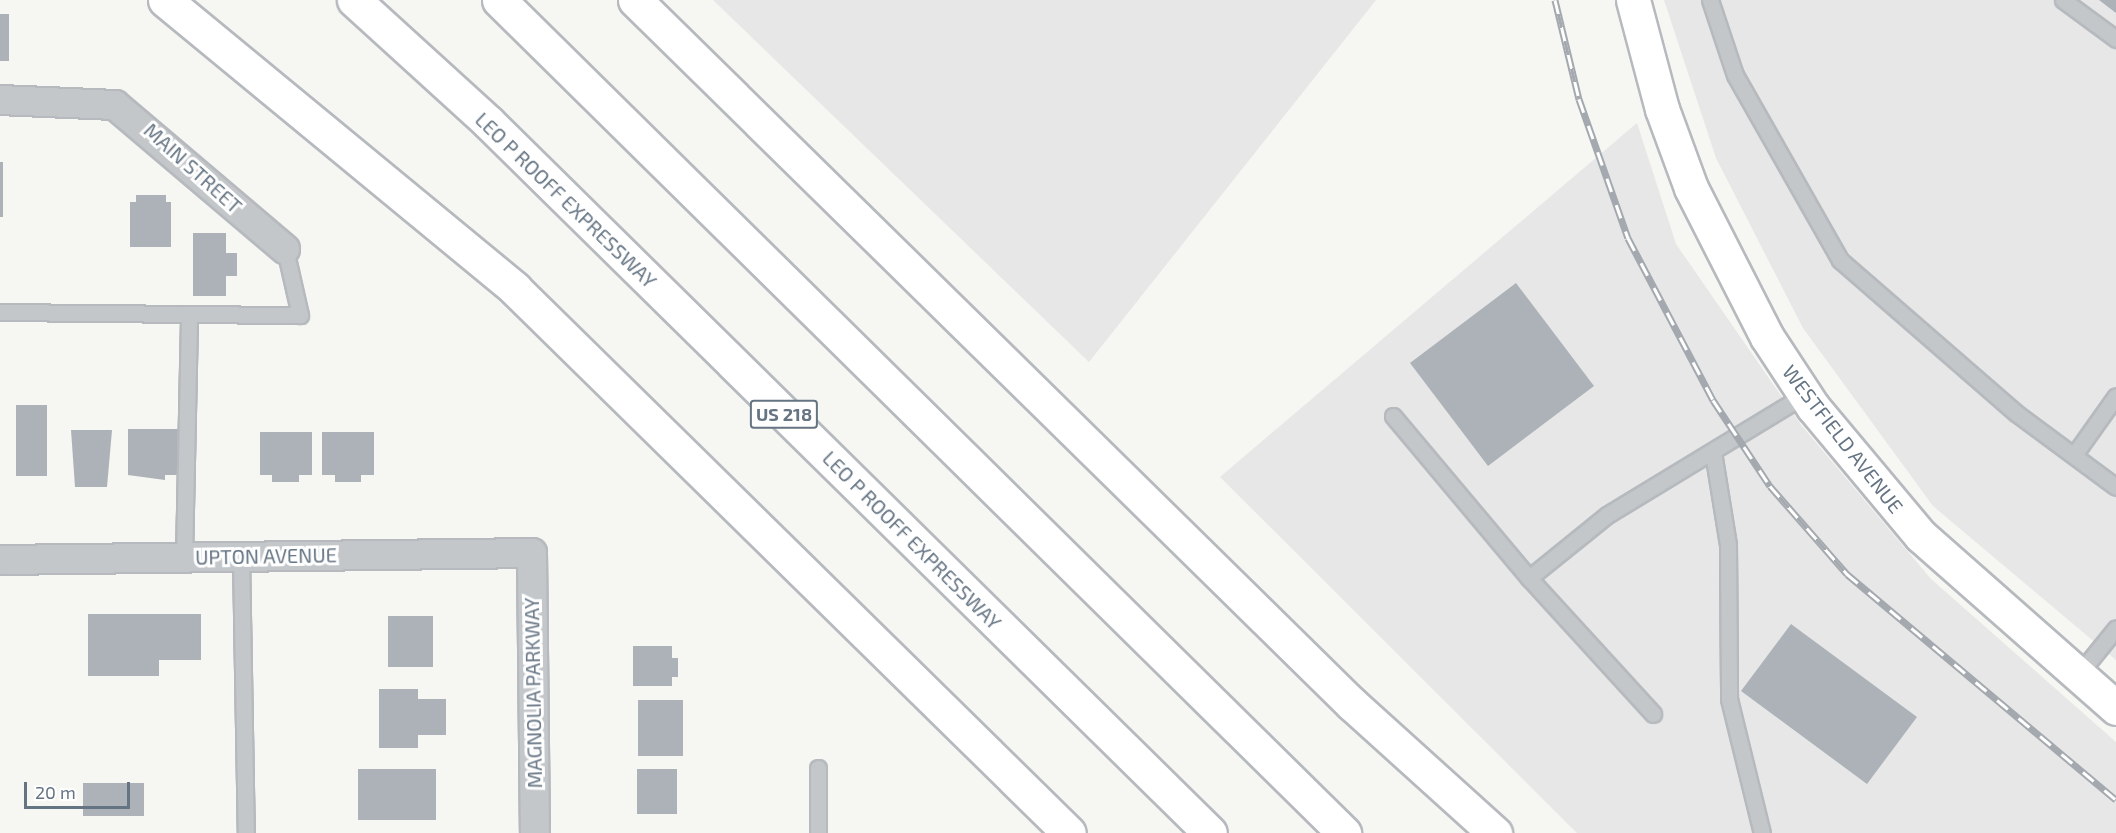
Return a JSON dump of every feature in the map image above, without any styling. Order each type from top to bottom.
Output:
[{"type":"main road","points":[[165,0],[515,289],[1068,833]]},
{"type":"main road","name":"LEO P ROOFF EXPRESSWAY","points":[[354,0],[488,122],[1209,833]]},
{"type":"main road","points":[[499,0],[1344,833]]},
{"type":"main road","points":[[635,0],[1352,704],[1495,833]]},
{"type":"main road","name":"WESTFIELD AVENUE","points":[[1633,0],[1662,109],[1691,188],[1726,264],[1804,394],[1921,536],[2116,708]]},
{"type":"street","name":"MAIN STREET","points":[[0,100],[93,100],[115,105],[136,117],[285,249]]},
{"type":"street","name":"UPTON AVENUE","points":[[0,560],[532,553]]},
{"type":"street","name":"MAGNOLIA PARKWAY","points":[[532,553],[535,833]]},
{"type":"lane","points":[[1710,0],[1735,75],[1840,260],[2016,413],[2116,486]]},
{"type":"lane","points":[[2063,0],[2116,39]]},
{"type":"lane","points":[[0,312],[300,315],[285,249]]},
{"type":"lane","points":[[184,557],[189,314]]},
{"type":"lane","points":[[1528,578],[1607,515],[1804,394]]},
{"type":"lane","points":[[2074,455],[2116,396]]},
{"type":"lane","points":[[1393,416],[1528,578],[1653,714]]},
{"type":"lane","points":[[1713,452],[1728,545],[1729,699],[1762,833]]},
{"type":"lane","points":[[241,557],[246,833]]},
{"type":"lane","points":[[2078,675],[2116,628]]},
{"type":"lane","points":[[818,768],[818,833]]},
{"type":"shaded area","points":[[713,0],[1376,0],[1089,362]]},
{"type":"shaded area","points":[[1664,0],[2116,0],[2116,660],[1933,506],[1803,328],[1716,158]]},
{"type":"shaded area","points":[[1637,123],[1676,244],[1802,426],[1931,579],[2116,742],[2116,833],[1577,833],[1220,477]]},
{"type":"building","points":[[2099,0],[2116,0],[2116,13]]},
{"type":"building","points":[[0,14],[9,14],[9,61],[0,61]]},
{"type":"building","points":[[0,162],[3,162],[3,217],[0,217]]},
{"type":"building","points":[[136,195],[166,195],[166,202],[171,202],[171,247],[130,247],[130,202],[136,202]]},
{"type":"building","points":[[193,233],[226,233],[226,253],[237,253],[237,276],[226,276],[226,296],[193,296]]},
{"type":"building","points":[[1516,283],[1594,386],[1488,466],[1410,363]]},
{"type":"building","points":[[16,405],[47,405],[47,476],[16,476]]},
{"type":"building","points":[[128,429],[181,429],[181,475],[165,475],[165,480],[128,475]]},
{"type":"building","points":[[71,430],[112,430],[107,487],[75,487]]},
{"type":"building","points":[[260,432],[312,432],[312,475],[299,475],[299,482],[272,482],[272,475],[260,475]]},
{"type":"building","points":[[322,432],[374,432],[374,475],[361,475],[361,482],[335,482],[335,475],[322,475]]},
{"type":"building","points":[[88,614],[201,614],[201,660],[159,660],[159,676],[88,676]]},
{"type":"building","points":[[388,616],[433,616],[433,667],[388,667]]},
{"type":"building","points":[[1791,624],[1917,717],[1867,784],[1741,691]]},
{"type":"building","points":[[633,646],[672,646],[672,658],[678,658],[678,677],[672,677],[672,686],[633,686]]},
{"type":"building","points":[[379,689],[418,689],[418,699],[446,699],[446,735],[418,735],[418,748],[379,748]]},
{"type":"building","points":[[638,700],[683,700],[683,756],[638,756]]},
{"type":"building","points":[[358,769],[436,769],[436,820],[358,820]]},
{"type":"building","points":[[637,769],[677,769],[677,814],[637,814]]},
{"type":"building","points":[[83,783],[144,783],[144,816],[83,816]]},
{"type":"railway","points":[[1555,0],[1579,99],[1628,238],[1713,400],[1770,486],[1847,574],[2116,800]]}]
